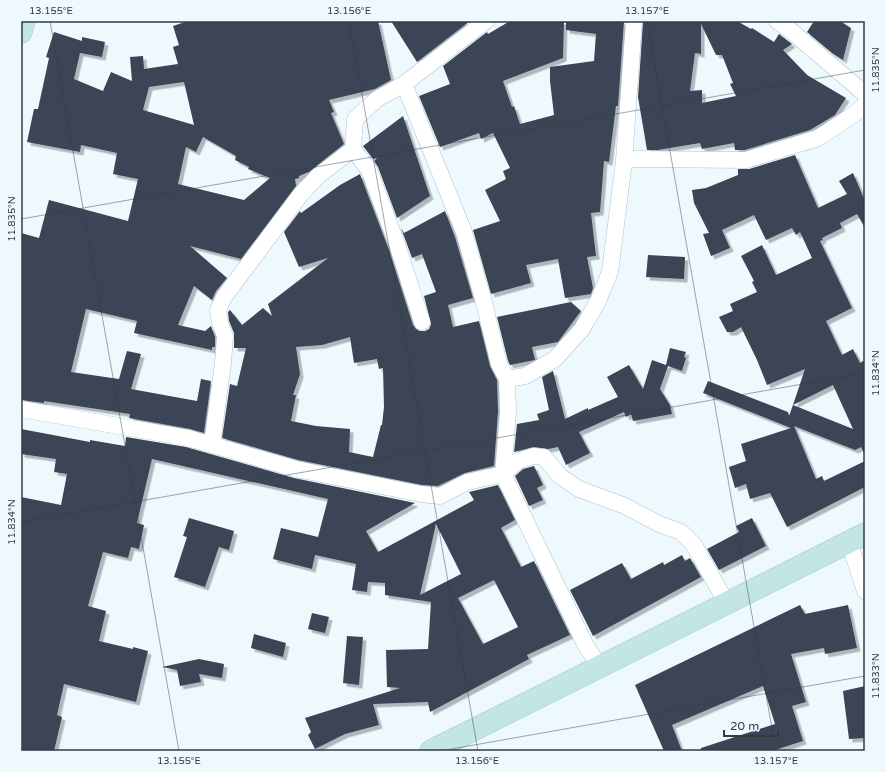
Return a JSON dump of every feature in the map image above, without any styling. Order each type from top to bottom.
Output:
[{"type":"main road","points":[[21,32],[24,21]]},
{"type":"main road","points":[[430,751],[857,537]]},
{"type":"street","points":[[422,322],[398,247],[369,170],[354,149],[355,119],[377,99],[404,84],[486,21]]},
{"type":"street","points":[[508,379],[526,376],[555,359],[582,329],[598,301],[610,272],[624,161],[634,21]]},
{"type":"street","points":[[777,21],[790,30],[865,94]]},
{"type":"street","points":[[404,84],[464,232],[500,364],[508,379],[508,412],[503,474],[585,644],[599,666]]},
{"type":"street","points":[[624,161],[635,159],[746,160],[818,138],[853,115],[865,105]]},
{"type":"street","points":[[212,444],[223,363],[225,336],[220,323],[218,310],[224,297],[301,194],[318,176],[354,149]]},
{"type":"street","points":[[21,409],[188,438],[296,469],[421,494],[440,496],[467,482],[503,474],[518,461],[533,456],[544,457],[560,476],[579,489],[625,506],[659,524],[681,532],[694,545],[726,602]]},
{"type":"street","points":[[857,537],[865,590]]},
{"type":"building","points":[[188,21],[378,21],[391,80],[375,89],[329,100],[334,112],[331,113],[344,144],[309,172],[295,179],[296,186],[241,259],[190,246],[227,278],[216,291],[212,300],[194,286],[178,325],[205,331],[211,326],[215,337],[215,347],[212,347],[212,350],[134,333],[137,321],[86,309],[71,372],[119,379],[127,351],[141,354],[131,389],[197,401],[201,379],[211,381],[204,433],[129,418],[130,414],[44,401],[44,403],[21,400],[21,233],[39,238],[49,200],[128,221],[138,179],[113,174],[117,153],[81,145],[80,152],[27,142],[34,109],[38,109],[49,58],[46,57],[54,32],[82,41],[82,37],[105,42],[102,57],[80,53],[74,79],[103,91],[111,72],[132,81],[130,57],[143,56],[144,69],[178,64],[173,47],[179,45],[173,26]],"holes":[[[184,82],[194,125],[143,110],[149,87]],[[203,137],[236,156],[235,160],[249,167],[248,169],[270,178],[244,200],[178,184],[186,147],[196,152]]]},
{"type":"building","points":[[391,21],[470,21],[417,62]]},
{"type":"building","points":[[510,21],[564,21],[563,58],[503,81],[520,124],[554,115],[550,67],[594,61],[596,34],[566,30],[566,21],[624,21],[618,106],[616,106],[609,162],[604,161],[600,212],[591,213],[596,256],[587,257],[593,288],[591,294],[565,298],[558,259],[526,265],[531,283],[491,294],[473,230],[500,221],[485,190],[506,179],[503,171],[510,168],[493,133],[481,139],[479,133],[440,147],[419,96],[450,84],[443,66],[487,32],[488,34]]},
{"type":"building","points":[[643,21],[737,21],[751,29],[752,28],[774,42],[779,34],[792,44],[783,50],[807,75],[846,98],[835,115],[810,130],[745,150],[735,150],[734,143],[702,149],[700,143],[658,150],[647,150],[638,97]],"holes":[[[701,24],[716,55],[722,55],[733,83],[730,84],[736,96],[702,103],[702,90],[690,91],[695,53],[701,54]]]},
{"type":"building","points":[[814,21],[840,21],[851,28],[843,60],[832,53],[807,32]]},
{"type":"building","points":[[403,116],[430,196],[397,218],[378,167],[374,161],[377,158],[373,159],[363,146]]},
{"type":"building","points":[[795,155],[818,208],[847,194],[839,181],[853,173],[865,201],[865,228],[857,214],[840,223],[842,228],[822,238],[823,240],[820,241],[852,308],[826,321],[842,355],[853,349],[860,363],[865,360],[865,455],[861,447],[855,450],[794,426],[816,479],[822,476],[824,481],[865,461],[865,487],[787,527],[770,493],[750,499],[746,484],[735,488],[729,467],[746,461],[741,444],[791,428],[703,393],[708,381],[788,412],[789,416],[805,369],[767,385],[741,327],[733,332],[727,332],[719,317],[733,311],[730,304],[757,292],[752,282],[754,281],[741,256],[762,245],[776,275],[812,258],[800,232],[796,235],[792,228],[766,240],[754,215],[722,230],[730,248],[711,256],[703,234],[709,233],[694,203],[692,190],[706,188],[738,175],[738,169],[749,169]],"holes":[[[833,385],[853,429],[793,405]]]},
{"type":"building","points":[[360,174],[389,250],[413,325],[420,331],[429,329],[431,324],[424,296],[436,292],[422,254],[412,258],[401,228],[404,233],[445,211],[455,237],[473,298],[448,305],[453,327],[479,321],[490,366],[497,380],[498,412],[494,466],[465,473],[438,486],[422,485],[298,460],[222,438],[230,384],[237,386],[246,348],[234,348],[234,333],[229,321],[228,312],[230,310],[242,325],[263,308],[272,316],[268,304],[328,258],[299,267],[284,232],[300,211],[301,213],[340,185]],"holes":[[[350,337],[354,363],[377,359],[379,369],[383,368],[384,407],[382,425],[373,457],[349,452],[350,429],[316,426],[291,421],[296,395],[293,395],[300,374],[296,347],[322,345]]]},
{"type":"building","points":[[648,255],[685,257],[684,279],[646,277]]},
{"type":"building","points":[[571,302],[581,311],[558,342],[532,347],[535,360],[510,365],[497,317]]},
{"type":"building","points":[[670,348],[686,352],[684,357],[686,358],[682,371],[668,366],[660,389],[670,405],[672,414],[633,421],[631,414],[626,417],[624,412],[579,432],[590,453],[566,465],[558,447],[548,449],[534,447],[514,452],[517,424],[539,420],[537,414],[549,410],[542,377],[553,371],[565,419],[588,408],[588,410],[618,397],[607,377],[629,365],[643,389],[652,360],[666,365]]},
{"type":"building","points":[[21,429],[90,442],[90,440],[125,446],[126,437],[186,447],[294,478],[415,503],[366,531],[378,552],[474,500],[469,492],[498,485],[515,520],[501,528],[521,567],[534,561],[570,635],[527,655],[529,659],[430,712],[428,702],[373,704],[379,725],[345,734],[315,749],[308,735],[311,732],[305,718],[400,688],[387,687],[386,650],[428,649],[431,602],[385,595],[385,583],[368,582],[367,592],[352,590],[356,564],[315,555],[312,569],[273,559],[281,528],[318,537],[328,499],[152,459],[137,523],[144,525],[139,549],[131,547],[128,558],[103,552],[88,606],[106,611],[99,641],[148,651],[136,702],[64,684],[57,715],[62,717],[54,751],[21,751],[21,497],[61,505],[67,474],[54,472],[56,459],[21,454]],"holes":[[[436,524],[461,574],[420,595]],[[494,580],[518,627],[483,644],[458,598]]]},
{"type":"building","points":[[534,466],[543,485],[537,488],[543,500],[529,506],[515,476],[523,469]]},
{"type":"building","points":[[189,518],[234,531],[229,550],[219,547],[205,587],[174,577],[187,537],[183,536]]},
{"type":"building","points":[[752,518],[766,546],[719,570],[707,549],[739,532],[736,526]]},
{"type":"building","points":[[682,555],[685,561],[690,558],[701,577],[593,636],[570,590],[622,563],[631,579],[663,562],[664,565]]},
{"type":"building","points":[[800,605],[805,614],[848,605],[857,648],[825,654],[824,648],[791,654],[806,702],[792,706],[803,741],[772,751],[701,751],[701,748],[775,724],[763,686],[672,725],[682,751],[664,751],[635,685]]},
{"type":"building","points":[[312,613],[329,617],[325,633],[308,629]]},
{"type":"building","points":[[254,634],[286,643],[283,657],[251,648]]},
{"type":"building","points":[[347,636],[363,637],[359,685],[343,683]]},
{"type":"building","points":[[199,659],[224,664],[222,678],[199,674],[201,682],[180,686],[177,670],[162,667]]},
{"type":"building","points":[[865,686],[865,738],[849,739],[843,691]]}]
